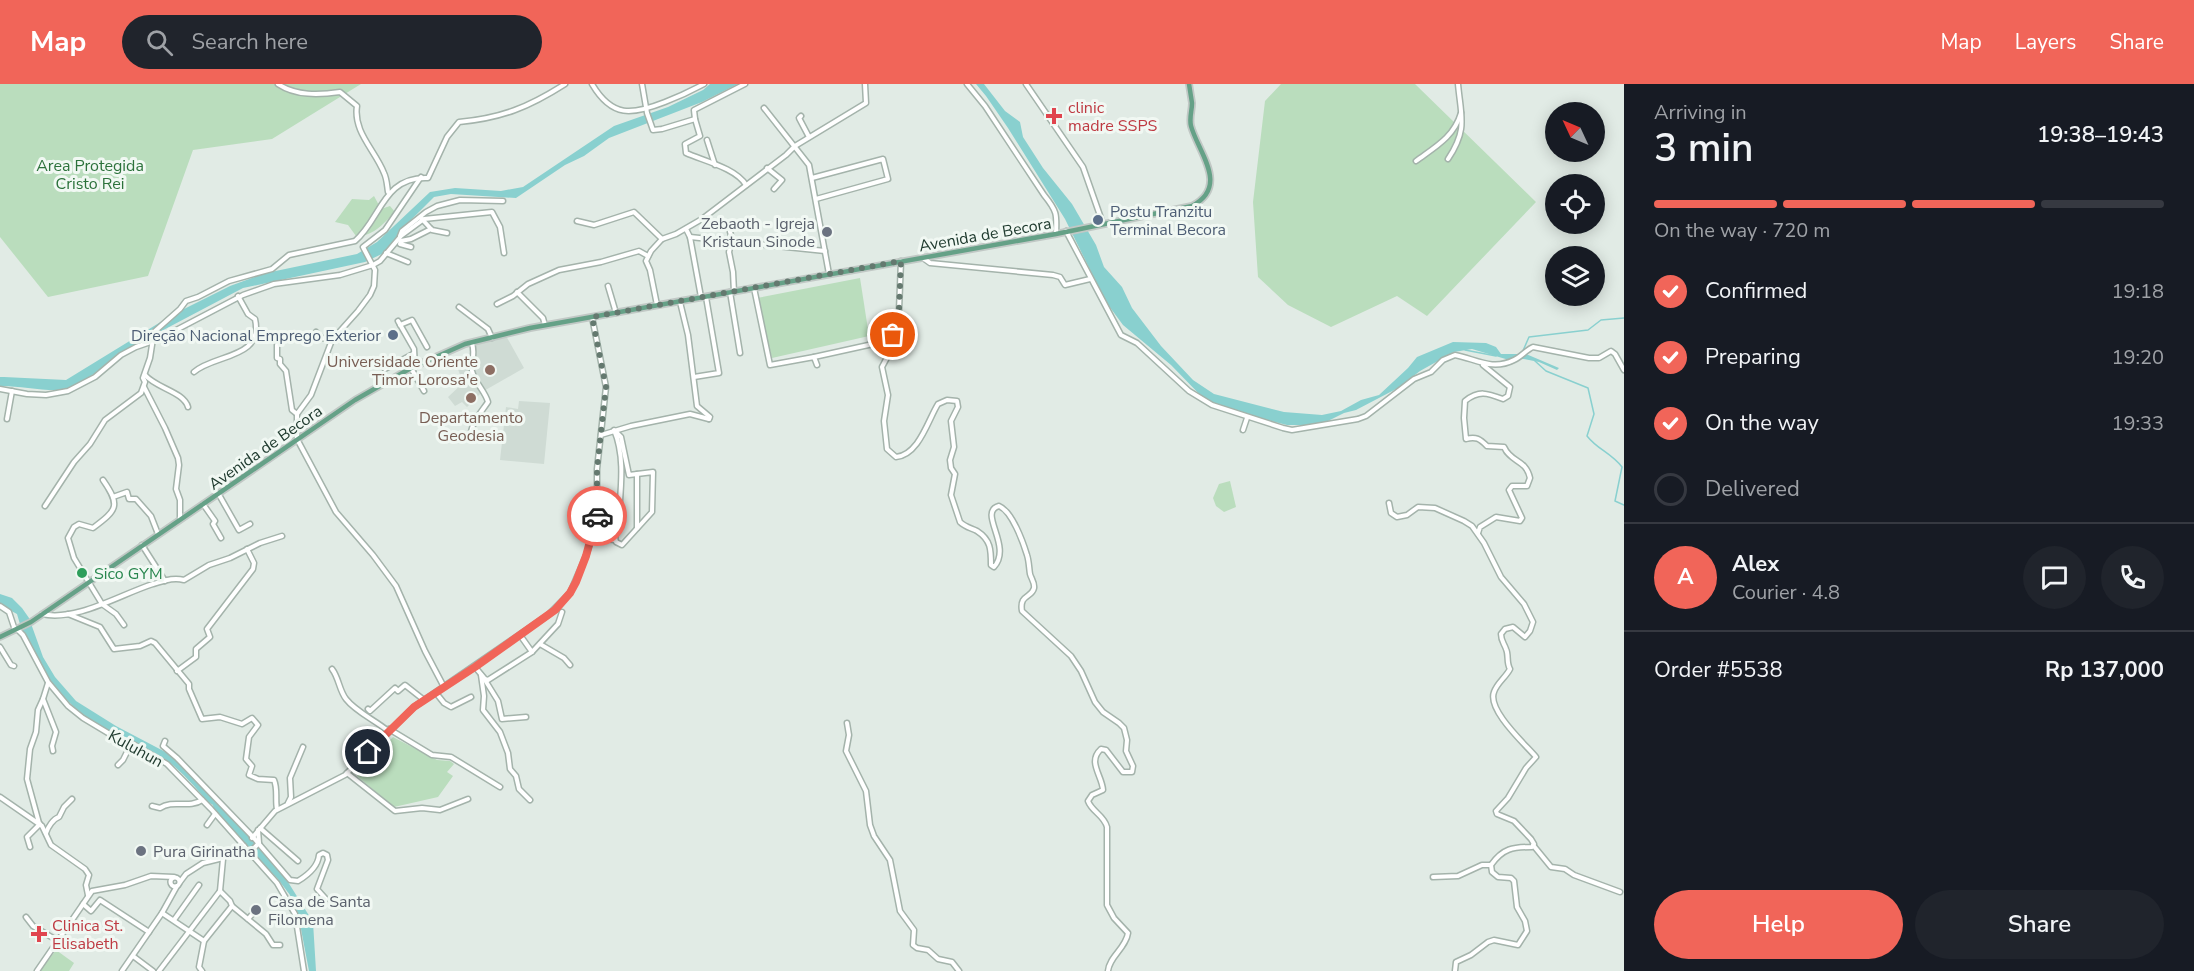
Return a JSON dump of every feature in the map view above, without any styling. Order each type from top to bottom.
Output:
[{"type":"main road","name":"Avenida de Becora","points":[[17,629],[355,400],[413,368],[472,343],[592,317],[1056,234],[1188,208],[1197,203],[1205,194],[1210,174],[1206,158],[1192,129],[1189,84]]},
{"type":"main road","points":[[0,637],[17,629]]},
{"type":"street","points":[[278,84],[288,90],[304,93],[322,95],[340,92],[357,106],[356,116],[360,132],[385,175],[388,192]]},
{"type":"street","points":[[45,506],[105,420],[141,393],[154,332],[186,301],[229,281],[272,269],[289,255],[354,241],[362,235],[388,192],[416,177],[428,178],[447,137],[459,122],[502,116],[544,98],[565,84]]},
{"type":"street","points":[[592,84],[598,95],[612,107],[622,111],[647,112],[704,84]]},
{"type":"street","points":[[642,84],[653,130],[694,119]]},
{"type":"street","points":[[745,84],[694,110],[694,119],[700,136],[685,144],[686,153],[730,171],[746,185]]},
{"type":"street","points":[[657,305],[650,270],[646,265],[648,256],[662,239],[686,229],[795,146],[866,103],[865,84]]},
{"type":"street","points":[[967,84],[985,106],[1054,208],[1057,215],[1056,234]]},
{"type":"street","points":[[1026,84],[1083,167],[1100,225]]},
{"type":"street","points":[[1448,159],[1459,141],[1463,120],[1458,84]]},
{"type":"street","points":[[764,108],[809,165],[829,274]]},
{"type":"street","points":[[1416,161],[1449,138],[1458,124],[1461,112]]},
{"type":"street","points":[[801,116],[799,118],[809,137]]},
{"type":"street","points":[[708,140],[715,166]]},
{"type":"street","points":[[813,178],[884,159],[888,179],[816,199]]},
{"type":"street","points":[[767,168],[782,180],[774,189]]},
{"type":"street","points":[[421,177],[385,230],[363,247],[376,275],[370,295],[332,340],[311,395],[297,414],[297,440],[336,512],[373,555],[399,591],[425,651],[444,687]]},
{"type":"street","points":[[0,389],[46,395],[68,391],[95,377],[121,356],[238,297],[274,285],[340,275],[373,265],[380,261],[399,240],[402,231],[437,206],[460,200],[503,201]]},
{"type":"street","points":[[421,219],[492,212],[500,227],[504,253]]},
{"type":"street","points":[[577,221],[594,225],[634,212],[662,239]]},
{"type":"street","points":[[421,219],[431,229],[447,233]]},
{"type":"street","points":[[729,228],[732,242],[729,252],[733,272],[732,292],[740,353]]},
{"type":"street","points":[[411,247],[400,244],[401,241],[411,239],[431,229]]},
{"type":"street","points":[[686,229],[690,237],[704,297],[719,373],[694,376]]},
{"type":"street","points":[[1068,230],[1090,279],[1121,335],[1137,343],[1189,391],[1220,409],[1292,430],[1358,419],[1374,410],[1414,379],[1434,370],[1448,357],[1461,356],[1482,364],[1497,365],[1516,359],[1533,347],[1589,358],[1599,358],[1608,351],[1614,352],[1624,370]]},
{"type":"street","points":[[690,237],[825,251]]},
{"type":"street","points":[[497,304],[528,284],[559,270],[601,262],[639,251],[648,256]]},
{"type":"street","points":[[386,253],[408,262]]},
{"type":"street","points":[[923,258],[930,263],[1053,274],[1060,277],[1065,285],[1090,279]]},
{"type":"street","points":[[901,261],[899,310],[891,350],[882,367],[888,395],[884,421],[887,449],[896,457],[905,454],[926,432],[938,404],[946,400],[957,401],[958,407],[951,422],[954,447],[950,460],[955,474],[951,495],[960,522],[977,531],[988,541],[992,549],[991,565],[994,567],[998,561],[1000,542],[991,512],[999,506],[1007,511],[1028,556],[1030,576],[1034,585],[1032,591],[1024,597],[1022,611],[1071,656],[1081,671],[1095,702],[1107,716],[1119,723],[1126,735],[1126,751],[1133,766],[1132,772],[1123,772],[1107,752],[1101,749],[1096,753],[1094,762],[1103,790],[1089,798],[1091,807],[1103,817],[1107,827],[1107,905],[1114,918],[1128,933],[1127,939],[1108,965],[1108,971]]},
{"type":"street","points":[[608,286],[616,313]]},
{"type":"street","points":[[754,288],[770,365],[873,344],[875,343],[873,325]]},
{"type":"street","points":[[516,292],[543,318],[545,326]]},
{"type":"street","points":[[194,372],[202,366],[221,361],[251,345],[256,331],[255,319],[248,314],[238,297]]},
{"type":"street","points":[[601,435],[614,430],[690,414],[709,419],[711,417],[697,406],[688,335],[680,302]]},
{"type":"street","points":[[459,307],[488,328],[492,338]]},
{"type":"street","points":[[253,837],[277,809],[347,773],[388,730],[424,700],[555,610],[570,593],[597,521],[597,469],[606,387],[592,317]]},
{"type":"street","points":[[424,391],[413,368],[414,350],[399,323],[411,320],[427,347]]},
{"type":"street","points":[[316,332],[324,339],[332,340]]},
{"type":"street","points":[[470,439],[470,431],[475,419],[488,402],[471,367],[475,354],[472,343]]},
{"type":"street","points":[[277,345],[277,358],[280,359],[280,364],[286,371],[292,410],[297,414]]},
{"type":"street","points":[[385,369],[413,353]]},
{"type":"street","points":[[814,357],[817,365]]},
{"type":"street","points":[[1478,534],[1479,528],[1496,517],[1520,521],[1522,518],[1509,490],[1512,486],[1527,486],[1530,478],[1524,465],[1507,455],[1504,447],[1487,446],[1479,438],[1474,437],[1466,440],[1465,401],[1474,394],[1482,392],[1503,399],[1508,396],[1510,387],[1482,364]]},
{"type":"street","points":[[145,375],[151,382],[180,396],[188,407]]},
{"type":"street","points":[[144,387],[178,458],[176,489],[180,501],[180,519]]},
{"type":"street","points":[[7,419],[12,391]]},
{"type":"street","points":[[1243,430],[1247,418]]},
{"type":"street","points":[[614,430],[621,437],[629,476],[653,472],[652,512],[622,545],[615,540],[614,531],[619,513],[622,461],[620,446],[614,430]]},
{"type":"street","points":[[637,474],[638,528]]},
{"type":"street","points":[[103,480],[116,505],[114,511],[93,528],[80,524],[74,527],[69,534],[69,544],[74,558],[102,604],[116,614],[124,625]]},
{"type":"street","points":[[113,497],[127,492],[129,499],[136,499],[151,516],[158,534]]},
{"type":"street","points":[[218,493],[239,531],[250,524]]},
{"type":"street","points":[[1389,503],[1391,513],[1397,517],[1407,515],[1418,507],[1435,508],[1464,521],[1478,534],[1501,577],[1524,604],[1533,622],[1525,637],[1513,627],[1505,629],[1501,634],[1510,669],[1495,689],[1492,698],[1494,706],[1536,757],[1526,768],[1508,798],[1496,811],[1497,814],[1519,825],[1552,867],[1565,869],[1577,877],[1620,892]]},
{"type":"street","points":[[202,504],[215,521],[213,524],[221,538]]},
{"type":"street","points":[[41,614],[68,614],[176,577],[184,580],[209,565],[282,536]]},
{"type":"street","points":[[142,544],[165,581]]},
{"type":"street","points":[[177,671],[196,657],[196,649],[210,637],[207,629],[253,569],[254,563],[247,549]]},
{"type":"street","name":"Kuluhun","points":[[0,606],[9,612],[48,682],[68,706],[118,739],[132,744],[167,764],[277,883],[295,914],[304,971]]},
{"type":"street","points":[[484,679],[490,680],[532,652],[560,621],[562,612]]},
{"type":"street","points":[[68,614],[100,627],[114,649],[154,642],[189,684],[202,719],[220,717],[243,724],[252,718],[258,725],[249,737],[246,759],[252,766],[249,775],[258,779],[274,780],[277,809]]},
{"type":"street","points":[[520,635],[532,652]]},
{"type":"street","points":[[540,644],[564,658],[570,665]]},
{"type":"street","points":[[0,647],[14,666]]},
{"type":"street","points":[[475,667],[498,701],[502,719],[526,717]]},
{"type":"street","points":[[332,669],[348,702],[388,730],[432,755],[452,757],[500,787]]},
{"type":"street","points":[[481,675],[483,710],[500,732],[508,753],[510,769],[516,776],[519,789],[530,800]]},
{"type":"street","points":[[48,682],[38,710],[27,779],[40,824],[51,845],[85,869],[89,875],[86,885],[88,895]]},
{"type":"street","points":[[368,709],[370,711],[395,688],[398,691],[405,685],[424,700]]},
{"type":"street","points":[[436,693],[444,703],[451,707],[471,697]]},
{"type":"street","points":[[43,699],[56,732],[52,746],[53,752]]},
{"type":"street","points":[[847,723],[849,735],[846,751],[866,791],[872,831],[890,860],[900,912],[914,930],[913,945],[928,950],[938,959],[952,962],[959,971]]},
{"type":"street","points":[[165,741],[163,746],[253,837],[290,879],[298,881],[317,865],[321,852],[327,855],[328,860],[317,889],[326,899]]},
{"type":"street","points":[[118,765],[132,744]]},
{"type":"street","points":[[288,804],[291,797],[290,778],[303,747]]},
{"type":"street","points":[[353,752],[356,763]]},
{"type":"street","points":[[347,773],[395,811],[422,808],[440,810],[468,799]]},
{"type":"street","points":[[0,797],[40,824]]},
{"type":"street","points":[[45,834],[72,799]]},
{"type":"street","points":[[152,806],[160,808],[173,803],[189,805],[202,800]]},
{"type":"street","points":[[207,825],[215,814]]},
{"type":"street","points":[[30,847],[27,837],[40,824]]},
{"type":"street","points":[[232,854],[250,853],[258,844],[259,829]]},
{"type":"street","points":[[259,829],[298,861]]},
{"type":"street","points":[[1455,971],[1456,962],[1480,950],[1488,942],[1498,939],[1518,945],[1527,931],[1525,921],[1517,908],[1514,881],[1511,878],[1498,877],[1492,872],[1491,865],[1498,856],[1514,848],[1533,845]]},
{"type":"street","points":[[171,884],[203,862],[223,858],[244,846]]},
{"type":"street","points":[[159,971],[220,891],[223,858]]},
{"type":"street","points":[[1433,877],[1458,876],[1482,865],[1491,865]]},
{"type":"street","points":[[37,971],[88,895],[95,890],[125,885],[151,876],[161,876],[177,881]]},
{"type":"street","points":[[161,876],[171,884]]},
{"type":"street","points":[[172,893],[171,880],[177,881]]},
{"type":"street","points":[[122,971],[162,913],[177,881]]},
{"type":"street","points":[[174,920],[200,885]]},
{"type":"street","points":[[220,891],[232,906],[270,938],[273,945],[280,945]]},
{"type":"street","points":[[83,904],[91,911],[100,900],[149,932]]},
{"type":"street","points":[[202,971],[200,967],[204,940],[232,906]]},
{"type":"street","points":[[248,919],[256,910]]},
{"type":"street","points":[[162,913],[204,940]]},
{"type":"street","points":[[26,917],[33,926],[58,941]]},
{"type":"street","points":[[133,956],[153,971]]},
{"type":"shaded area","name":"Universidade Oriente Timor Lorosa'e","points":[[505,334],[524,368],[482,392],[467,407],[462,402],[455,406],[448,397],[463,383],[455,361],[468,359],[467,357],[475,354],[472,343]]},
{"type":"shaded area","points":[[519,401],[550,403],[544,464],[500,460],[506,407],[518,409]]},
{"type":"green space","name":"Area Protegida Cristo Rei","points":[[0,84],[361,84],[272,139],[193,150],[148,276],[48,297],[0,237]]},
{"type":"green space","points":[[1281,84],[1415,84],[1536,202],[1427,316],[1397,296],[1331,327],[1288,305],[1258,277],[1253,202],[1265,101]]},
{"type":"green space","points":[[374,196],[381,209],[390,206],[395,212],[373,232],[356,236],[348,225],[335,222],[352,199],[369,200]]},
{"type":"green space","points":[[860,278],[869,336],[772,358],[757,298]]},
{"type":"green space","points":[[1230,481],[1236,507],[1224,512],[1216,506],[1213,498],[1219,484]]},
{"type":"green space","points":[[393,737],[437,760],[450,761],[454,764],[447,772],[453,776],[438,797],[394,807],[357,776]]},
{"type":"green space","points":[[56,950],[74,963],[69,971],[40,971]]},
{"type":"water","points":[[710,84],[738,84],[702,102],[609,138],[516,198],[451,194],[434,197],[401,230],[386,252],[365,262],[243,288],[116,355],[89,378],[70,388],[55,390],[0,386],[0,377],[66,380],[172,315],[230,286],[266,273],[357,254],[377,242],[430,192],[455,188],[501,191],[523,187],[614,126],[668,107],[703,90]]},
{"type":"water","points":[[976,84],[984,84],[1005,111],[1020,122],[1023,137],[1043,168],[1072,204],[1096,245],[1104,267],[1122,287],[1132,308],[1161,346],[1193,380],[1214,394],[1284,412],[1322,415],[1341,411],[1361,400],[1379,395],[1417,357],[1453,342],[1486,343],[1496,347],[1501,354],[1526,354],[1559,368],[1557,370],[1539,362],[1524,359],[1509,360],[1472,349],[1454,352],[1420,371],[1398,388],[1356,410],[1324,423],[1306,425],[1287,425],[1207,402],[1171,365],[1123,325],[1106,302],[1065,219],[1008,128]]},
{"type":"water","points":[[0,594],[12,598],[22,608],[29,618],[43,657],[55,677],[76,701],[116,726],[173,756],[270,858],[283,874],[313,922],[316,971],[309,971],[301,929],[290,895],[277,878],[242,843],[235,832],[214,811],[213,805],[174,766],[153,752],[89,719],[61,694],[49,680],[30,648],[17,614],[0,605]]},
{"type":"waterway","points":[[1522,353],[1529,337],[1588,330],[1601,320],[1624,318]]},
{"type":"waterway","points":[[1465,350],[1496,356]]},
{"type":"waterway","points":[[1535,361],[1546,371],[1588,388],[1594,414],[1587,436],[1622,467],[1615,501],[1624,505]]},
{"type":"way so far","points":[[597,516],[597,469],[606,387],[592,317],[901,261],[899,310],[893,335]]},
{"type":"place","name":"clinic madre SSPS","points":[[1054,116]]},
{"type":"place","name":"Postu Tranzitu Terminal Becora","points":[[1098,220]]},
{"type":"place","name":"Zebaoth - Igreja Kristaun Sinode","points":[[827,232]]},
{"type":"place","name":"Direção Nacional Emprego Exterior","points":[[393,335]]},
{"type":"place","name":"Universidade Oriente Timor Lorosa'e","points":[[490,370]]},
{"type":"place","name":"Departamento Geodesia","points":[[471,398]]},
{"type":"place","name":"Sico GYM","points":[[82,573]]},
{"type":"place","name":"Pura Girinatha","points":[[141,851]]},
{"type":"place","name":"Casa de Santa Filomena","points":[[256,910]]},
{"type":"place","name":"Clinica St. Elisabeth","points":[[39,934]]},
{"type":"route","points":[[368,752],[414,707],[555,610],[570,593],[576,582],[597,516]]}]
